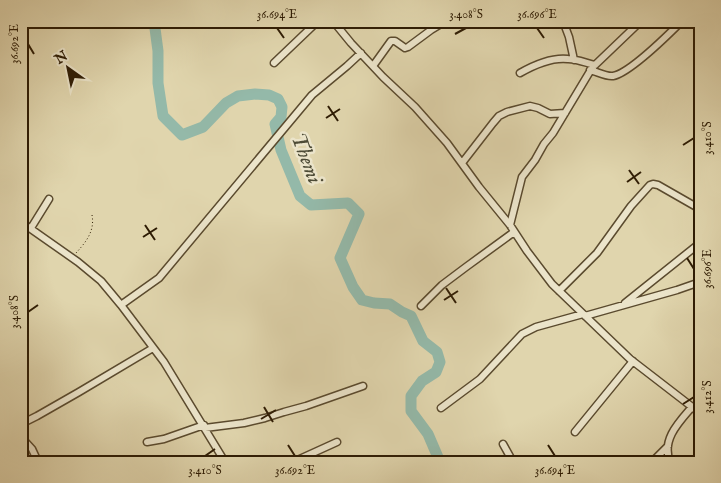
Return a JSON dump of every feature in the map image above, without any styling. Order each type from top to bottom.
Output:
[{"type":"street","points":[[274,63],[318,21]]},
{"type":"street","points":[[333,21],[373,66],[415,107],[462,163],[510,225],[542,272],[559,291],[632,361],[700,413]]},
{"type":"street","points":[[373,66],[392,41],[405,48],[408,47],[446,21]]},
{"type":"street","points":[[563,21],[574,60]]},
{"type":"street","points":[[510,225],[522,177],[553,133],[592,68],[641,21]]},
{"type":"street","points":[[520,72],[535,64],[567,58],[608,76],[614,76],[639,60],[682,21]]},
{"type":"street","points":[[122,305],[159,278],[312,95],[361,53]]},
{"type":"street","points":[[462,163],[493,123],[507,112],[530,106],[550,114],[565,113]]},
{"type":"street","points":[[559,291],[596,252],[631,206],[650,185],[658,186],[700,209]]},
{"type":"street","points":[[31,228],[49,199]]},
{"type":"street","points":[[21,222],[102,280],[164,362],[225,462]]},
{"type":"street","points":[[421,306],[450,279],[514,232]]},
{"type":"street","points":[[620,307],[700,242]]},
{"type":"street","points":[[441,408],[480,379],[522,334],[536,328],[620,307],[700,282]]},
{"type":"street","points":[[21,424],[80,392],[153,348]]},
{"type":"street","points":[[575,432],[632,361]]},
{"type":"street","points":[[147,442],[164,440],[205,427],[244,423],[265,418],[363,386]]},
{"type":"street","points":[[670,462],[667,455],[671,435],[692,407]]},
{"type":"street","points":[[21,437],[32,450],[38,462]]},
{"type":"street","points":[[293,462],[337,442]]},
{"type":"street","points":[[503,444],[513,462]]},
{"type":"street","points":[[652,462],[668,446]]},
{"type":"path","points":[[72,258],[88,237],[93,221],[92,216]]},
{"type":"waterway","name":"Themi","points":[[154,21],[158,51],[158,83],[163,116],[182,135],[203,127],[226,103],[238,96],[269,95],[278,99],[282,107],[281,117],[275,124],[281,150],[300,196],[311,205],[348,203],[359,214],[340,258],[353,287],[362,300],[390,304],[411,316],[423,341],[437,352],[440,362],[436,372],[422,381],[411,396],[411,411],[428,434],[440,462]]},
{"type":"waterway","points":[[700,79],[694,101],[700,116]]}]
